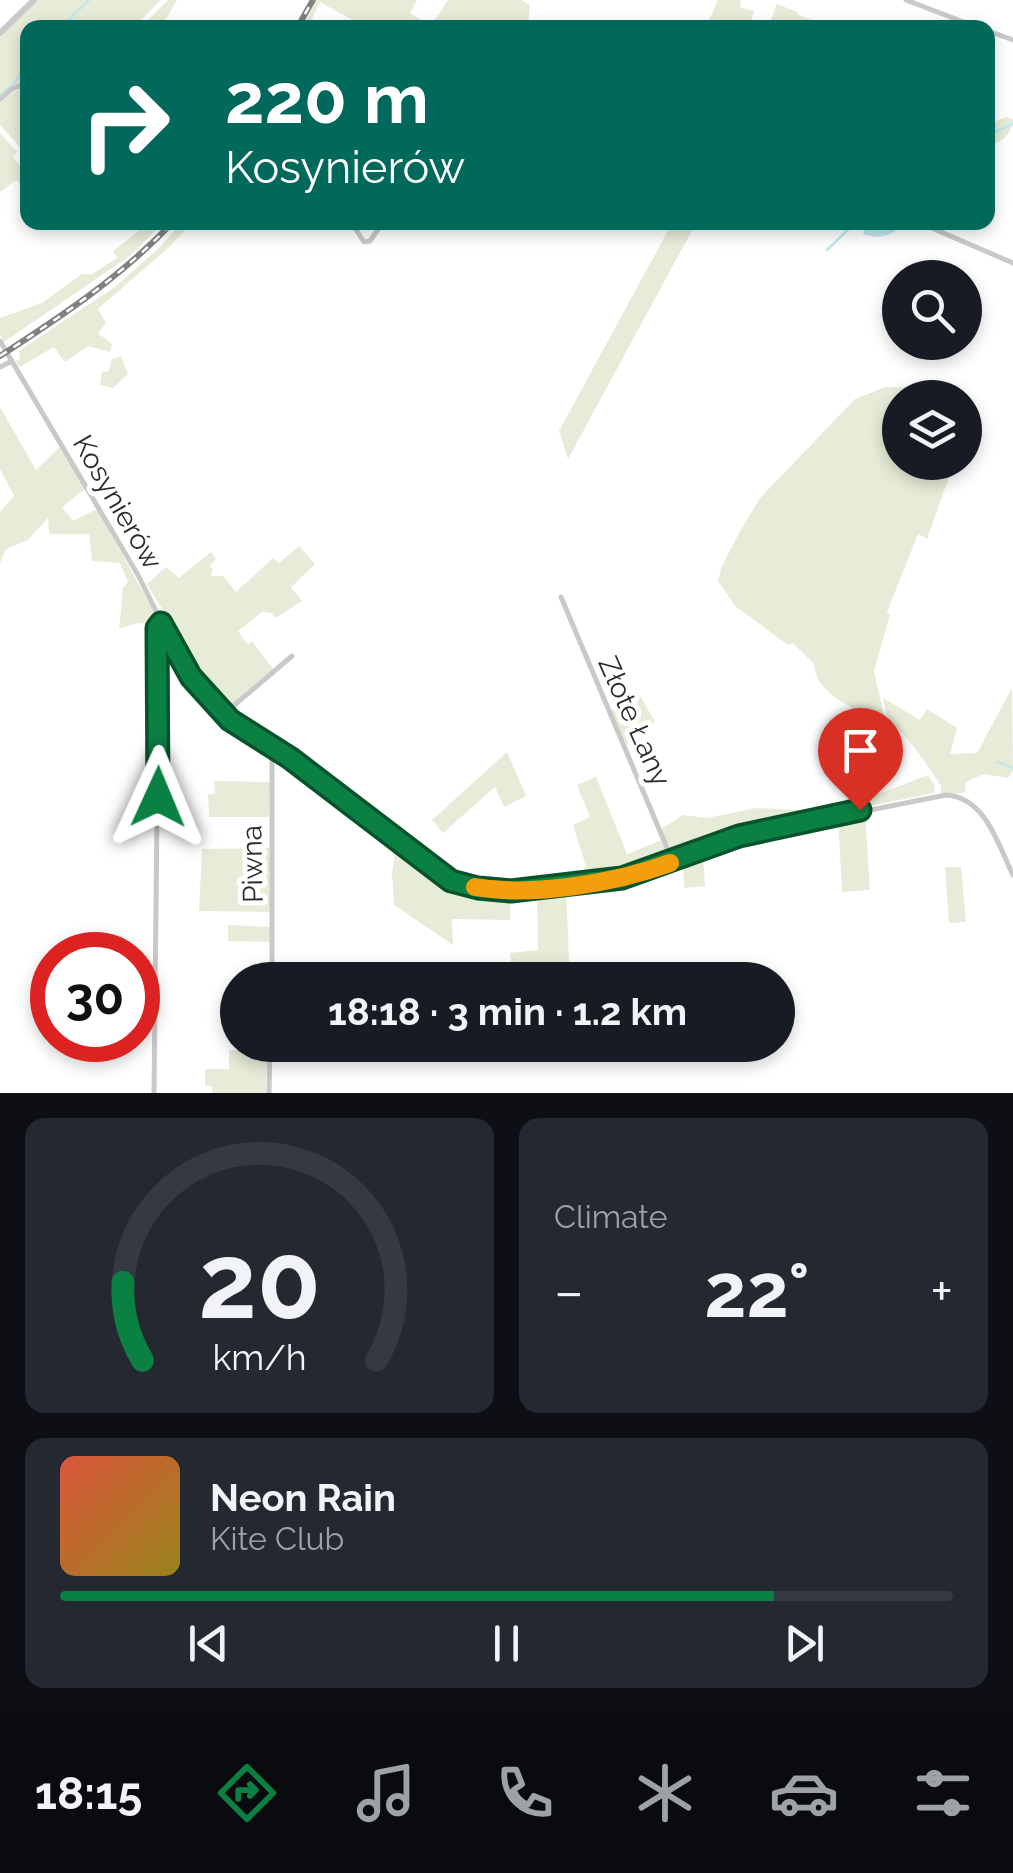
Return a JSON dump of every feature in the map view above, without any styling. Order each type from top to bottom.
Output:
[{"type":"street","points":[[0,33],[34,0]]},
{"type":"street","points":[[906,0],[958,20]]},
{"type":"street","points":[[356,230],[364,242],[370,241],[378,230]]},
{"type":"street","points":[[936,230],[1013,264]]},
{"type":"street","name":"Kosynierów","points":[[0,342],[138,575],[191,677],[230,720],[333,790],[451,881],[511,891],[622,878],[739,836],[946,795],[967,798],[980,812],[1013,875]]},
{"type":"street","points":[[0,367],[12,361]]},
{"type":"street","name":"Złote Łany","points":[[561,598],[673,862]]},
{"type":"street","points":[[154,1093],[157,628],[161,623]]},
{"type":"street","points":[[224,714],[292,656]]},
{"type":"street","name":"Piwna","points":[[272,746],[272,962]]},
{"type":"street","points":[[269,1093],[270,1062]]},
{"type":"green space","points":[[38,0],[161,0],[141,20],[20,20],[20,84],[0,96],[0,37]]},
{"type":"green space","points":[[168,0],[177,0],[165,20],[148,20]]},
{"type":"green space","points":[[317,0],[417,0],[410,13],[421,20],[352,20],[320,2],[311,20],[306,20]]},
{"type":"green space","points":[[448,0],[521,0],[530,5],[529,20],[435,20]]},
{"type":"green space","points":[[718,0],[741,0],[740,7],[754,11],[752,20],[709,20]]},
{"type":"green space","points":[[777,4],[813,20],[771,20]]},
{"type":"green space","points":[[20,88],[20,147],[0,125],[0,101]]},
{"type":"green space","points":[[1013,119],[1009,133],[995,144],[995,121]]},
{"type":"green space","points":[[0,133],[17,152],[13,157],[20,166],[20,183],[16,180],[0,192]]},
{"type":"green space","points":[[140,230],[156,230],[131,255],[4,342],[0,318],[42,303],[82,274],[92,274],[117,258],[113,251]]},
{"type":"green space","points":[[175,230],[185,230],[98,309],[106,323],[98,333],[112,344],[110,352],[88,346],[65,362],[54,347],[20,367],[16,362],[19,351],[115,287]]},
{"type":"green space","points":[[668,230],[692,230],[568,459],[559,431]]},
{"type":"green space","points":[[121,356],[128,374],[113,388],[100,385],[102,371],[108,372],[112,359]]},
{"type":"green space","points":[[882,388],[882,480],[948,480],[927,539],[918,534],[887,612],[890,615],[874,671],[886,724],[831,694],[816,675],[814,664],[793,643],[788,645],[735,606],[718,581],[722,566],[760,498],[855,399]]},
{"type":"green space","points":[[0,407],[36,470],[60,447],[85,489],[62,507],[73,521],[97,509],[158,619],[157,625],[150,625],[152,652],[145,652],[147,624],[119,629],[123,588],[128,582],[120,563],[92,561],[89,534],[49,534],[48,518],[28,540],[6,549],[0,563],[0,512],[14,496],[0,469]]},
{"type":"green space","points":[[299,546],[315,564],[291,587],[302,601],[276,618],[262,612],[238,631],[248,645],[252,641],[273,669],[224,712],[147,584],[166,567],[179,578],[211,552],[216,559],[210,566],[211,576],[223,576],[236,592],[273,558],[279,563]]},
{"type":"green space","points":[[1012,688],[1013,771],[1008,778],[984,774],[966,782],[965,793],[941,793],[941,786],[923,759],[888,720],[883,698],[920,720],[927,709],[957,728],[950,754],[977,753]]},
{"type":"green space","points":[[638,692],[655,722],[627,745],[611,711]]},
{"type":"green space","points":[[507,752],[526,796],[504,807],[495,787],[443,833],[432,820]]},
{"type":"green space","points":[[928,775],[935,786],[934,793],[759,828],[673,857],[661,829],[683,815],[707,818],[756,808],[812,811],[840,807]]},
{"type":"green space","points":[[596,777],[627,854],[662,840],[670,860],[590,879],[573,825],[590,817],[577,785]]},
{"type":"green space","points":[[214,781],[270,782],[269,817],[209,817],[208,794],[215,794]]},
{"type":"green space","points":[[865,814],[870,890],[842,892],[838,818]]},
{"type":"green space","points":[[765,832],[703,855],[705,886],[684,888],[683,861]]},
{"type":"green space","points":[[397,841],[451,883],[482,892],[511,894],[510,920],[452,919],[453,945],[394,905],[392,873]]},
{"type":"green space","points":[[270,848],[271,912],[199,911],[202,849]]},
{"type":"green space","points":[[945,867],[961,867],[966,922],[949,923]]},
{"type":"green space","points":[[566,889],[569,962],[511,962],[510,953],[538,950],[537,892]]},
{"type":"green space","points":[[228,925],[272,927],[272,942],[228,941]]},
{"type":"green space","points":[[229,1062],[267,1062],[266,1093],[212,1093],[212,1086],[205,1086],[205,1069],[229,1069]]},
{"type":"water","points":[[865,230],[896,230],[880,237],[863,234]]},
{"type":"waterway","points":[[68,20],[89,0]]},
{"type":"waterway","points":[[0,95],[20,75]]},
{"type":"waterway","points":[[995,132],[1013,124]]},
{"type":"waterway","points":[[827,250],[848,230]]},
{"type":"waterway","points":[[998,762],[1013,768]]},
{"type":"railway","points":[[302,20],[313,0]]},
{"type":"railway","points":[[0,356],[112,278],[165,230]]},
{"type":"slow traffic","points":[[475,887],[511,891],[564,886],[622,878],[670,863]]},
{"type":"route","points":[[158,797],[157,628],[161,623],[191,677],[230,720],[290,758],[451,881],[511,891],[622,878],[739,836],[860,810]]}]
